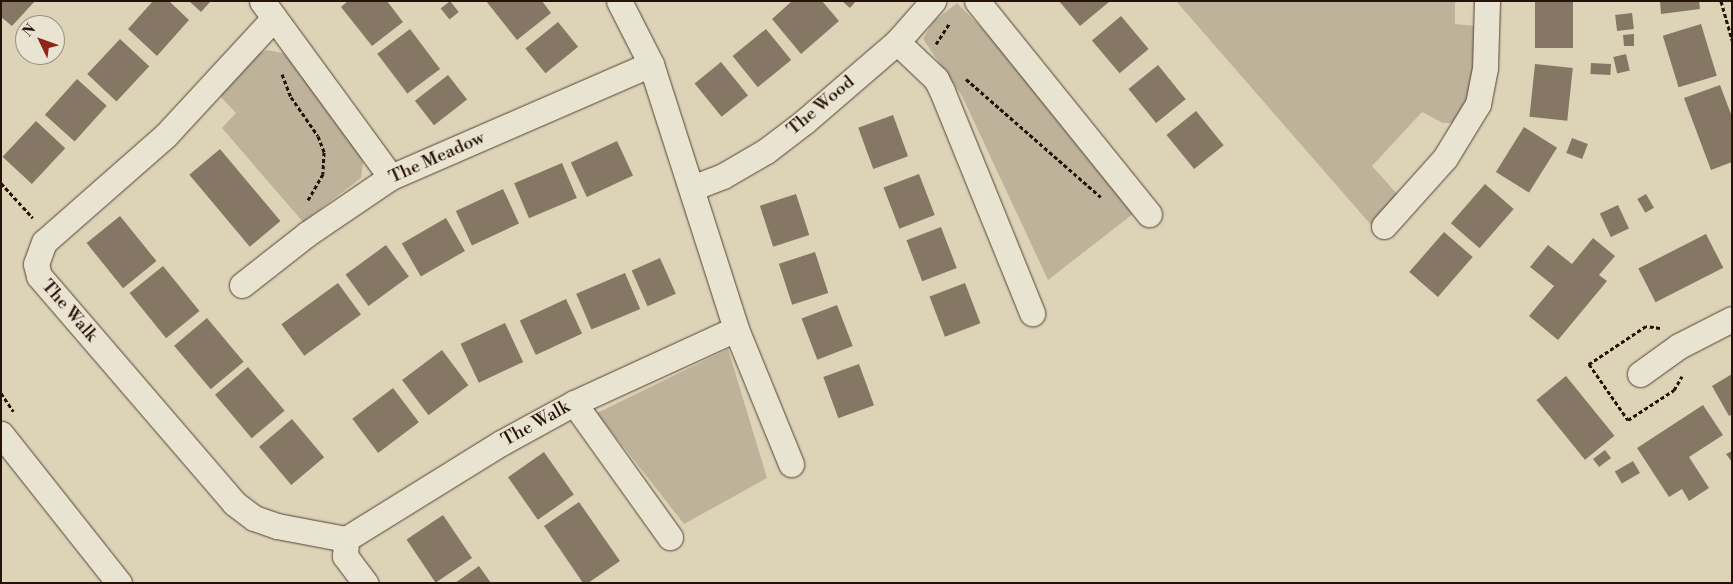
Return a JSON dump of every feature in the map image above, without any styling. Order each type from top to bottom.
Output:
[{"type":"street","points":[[620,1],[651,64],[736,329],[791,464]]},
{"type":"street","name":"The Wood","points":[[692,188],[722,176],[766,151],[897,42],[933,1]]},
{"type":"street","points":[[977,1],[1149,214]]},
{"type":"street","points":[[1384,226],[1433,173],[1468,126],[1478,104],[1485,68],[1487,1]]},
{"type":"street","points":[[268,10],[392,177]]},
{"type":"street","name":"The Walk","points":[[268,10],[166,135],[51,236],[38,254],[39,276],[234,503],[254,518],[277,526],[346,539],[501,442],[574,403],[736,329]]},
{"type":"street","points":[[897,42],[936,79],[942,91],[1032,313]]},
{"type":"street","name":"The Meadow","points":[[242,285],[320,225],[392,177],[651,64]]},
{"type":"street","points":[[1640,374],[1679,346],[1732,319]]},
{"type":"street","points":[[574,403],[670,537]]},
{"type":"street","points":[[1,434],[119,583]]},
{"type":"street","points":[[346,539],[345,556],[365,583]]},
{"type":"path","points":[[1721,1],[1732,40]]},
{"type":"path","points":[[918,61],[933,48],[954,17]]},
{"type":"path","points":[[280,67],[291,97],[318,136],[324,152],[322,174],[306,202]]},
{"type":"path","points":[[961,74],[1009,120],[1105,201]]},
{"type":"path","points":[[1,184],[51,236]]},
{"type":"shaded area","points":[[1176,1],[1455,1],[1455,24],[1476,26],[1475,58],[1466,110],[1454,123],[1443,123],[1422,112],[1372,166],[1398,195],[1372,226]]},
{"type":"shaded area","points":[[957,3],[1024,71],[1138,210],[1048,280],[962,96],[923,39],[933,22]]},
{"type":"shaded area","points":[[267,50],[283,53],[290,61],[360,154],[363,162],[361,178],[303,222],[222,128],[236,113],[220,96],[259,54]]},
{"type":"shaded area","points":[[728,349],[767,478],[684,524],[597,413]]},
{"type":"building","points":[[1,1],[35,1],[22,15],[15,15],[15,23],[12,26],[1,17]]},
{"type":"building","points":[[153,1],[169,1],[189,20],[157,56],[128,29]]},
{"type":"building","points":[[189,1],[211,1],[201,12]]},
{"type":"building","points":[[348,1],[387,1],[403,22],[372,46],[341,7]]},
{"type":"building","points":[[450,1],[459,12],[449,19],[441,9]]},
{"type":"building","points":[[486,1],[542,1],[551,13],[517,40]]},
{"type":"building","points":[[792,1],[822,1],[839,21],[801,54],[772,19]]},
{"type":"building","points":[[842,1],[856,1],[850,8]]},
{"type":"building","points":[[1059,1],[1108,1],[1109,2],[1080,26]]},
{"type":"building","points":[[1535,1],[1573,1],[1573,48],[1535,48]]},
{"type":"building","points":[[1660,1],[1699,1],[1700,9],[1661,14]]},
{"type":"building","points":[[1632,13],[1634,29],[1617,31],[1615,15]]},
{"type":"building","points":[[1121,16],[1149,49],[1120,73],[1092,40]]},
{"type":"building","points":[[558,22],[578,47],[545,73],[525,48]]},
{"type":"building","points":[[1701,24],[1717,76],[1679,87],[1663,36]]},
{"type":"building","points":[[410,29],[440,69],[407,94],[377,54]]},
{"type":"building","points":[[766,29],[791,60],[758,87],[733,56]]},
{"type":"building","points":[[1634,34],[1634,46],[1624,46],[1623,35]]},
{"type":"building","points":[[120,39],[149,66],[117,101],[87,74]]},
{"type":"building","points":[[1626,54],[1630,71],[1617,73],[1613,57]]},
{"type":"building","points":[[721,62],[748,95],[722,117],[695,83]]},
{"type":"building","points":[[1591,63],[1611,64],[1610,75],[1590,74]]},
{"type":"building","points":[[1535,64],[1573,68],[1567,121],[1529,117]]},
{"type":"building","points":[[1158,65],[1186,99],[1156,123],[1128,89]]},
{"type":"building","points":[[448,75],[467,99],[434,125],[415,101]]},
{"type":"building","points":[[77,79],[107,106],[75,141],[45,115]]},
{"type":"building","points":[[1720,85],[1732,117],[1732,162],[1711,170],[1684,98]]},
{"type":"building","points":[[1196,111],[1224,145],[1194,169],[1166,135]]},
{"type":"building","points":[[893,115],[908,156],[873,169],[858,128]]},
{"type":"building","points":[[36,121],[65,148],[32,184],[3,157]]},
{"type":"building","points":[[1524,127],[1557,148],[1529,193],[1496,172]]},
{"type":"building","points":[[1572,138],[1588,144],[1582,159],[1566,153]]},
{"type":"building","points":[[617,141],[633,175],[587,197],[571,163]]},
{"type":"building","points":[[220,149],[280,221],[250,247],[189,175]]},
{"type":"building","points":[[562,163],[577,198],[529,218],[514,183]]},
{"type":"building","points":[[919,174],[935,215],[899,229],[884,188]]},
{"type":"building","points":[[1485,184],[1514,209],[1480,248],[1451,223]]},
{"type":"building","points":[[503,189],[519,223],[472,245],[456,211]]},
{"type":"building","points":[[796,194],[809,235],[773,247],[760,206]]},
{"type":"building","points":[[1646,194],[1654,208],[1645,213],[1637,199]]},
{"type":"building","points":[[1618,205],[1629,229],[1611,237],[1600,213]]},
{"type":"building","points":[[120,216],[157,261],[123,288],[87,243]]},
{"type":"building","points":[[446,218],[465,251],[421,276],[402,244]]},
{"type":"building","points":[[941,227],[957,268],[922,281],[906,240]]},
{"type":"building","points":[[1444,232],[1473,257],[1438,297],[1409,272]]},
{"type":"building","points":[[1706,234],[1723,268],[1656,302],[1638,269]]},
{"type":"building","points":[[1593,238],[1615,256],[1599,275],[1607,281],[1558,340],[1529,316],[1554,286],[1530,267],[1548,245],[1572,264]]},
{"type":"building","points":[[386,245],[409,277],[368,306],[346,274]]},
{"type":"building","points":[[815,252],[828,293],[792,305],[779,264]]},
{"type":"building","points":[[660,258],[676,294],[648,306],[632,271]]},
{"type":"building","points":[[163,266],[200,311],[166,338],[130,293]]},
{"type":"building","points":[[625,273],[640,309],[591,330],[576,294]]},
{"type":"building","points":[[338,283],[361,315],[304,356],[281,324]]},
{"type":"building","points":[[965,283],[980,323],[945,337],[930,297]]},
{"type":"building","points":[[566,299],[582,333],[536,355],[520,321]]},
{"type":"building","points":[[837,305],[853,346],[817,360],[802,319]]},
{"type":"building","points":[[207,318],[244,362],[211,389],[174,346]]},
{"type":"building","points":[[505,323],[523,362],[479,383],[461,344]]},
{"type":"building","points":[[442,350],[468,385],[429,415],[402,380]]},
{"type":"building","points":[[859,364],[874,405],[838,418],[823,377]]},
{"type":"building","points":[[248,367],[285,411],[252,438],[215,395]]},
{"type":"building","points":[[1732,374],[1732,414],[1729,416],[1712,386]]},
{"type":"building","points":[[1566,376],[1614,436],[1585,460],[1536,400]]},
{"type":"building","points":[[393,388],[419,422],[378,453],[352,419]]},
{"type":"building","points":[[1703,405],[1723,435],[1689,457],[1709,488],[1689,501],[1682,489],[1669,497],[1637,448]]},
{"type":"building","points":[[292,419],[324,457],[291,485],[259,447]]},
{"type":"building","points":[[1605,450],[1611,458],[1599,467],[1593,459]]},
{"type":"building","points":[[1732,451],[1732,462],[1726,454]]},
{"type":"building","points":[[544,452],[574,495],[538,520],[508,477]]},
{"type":"building","points":[[1633,461],[1640,473],[1622,484],[1615,472]]},
{"type":"building","points":[[579,502],[620,561],[588,583],[583,583],[544,526]]},
{"type":"building","points":[[443,515],[472,558],[436,583],[407,540]]},
{"type":"building","points":[[479,566],[491,583],[455,583]]}]
